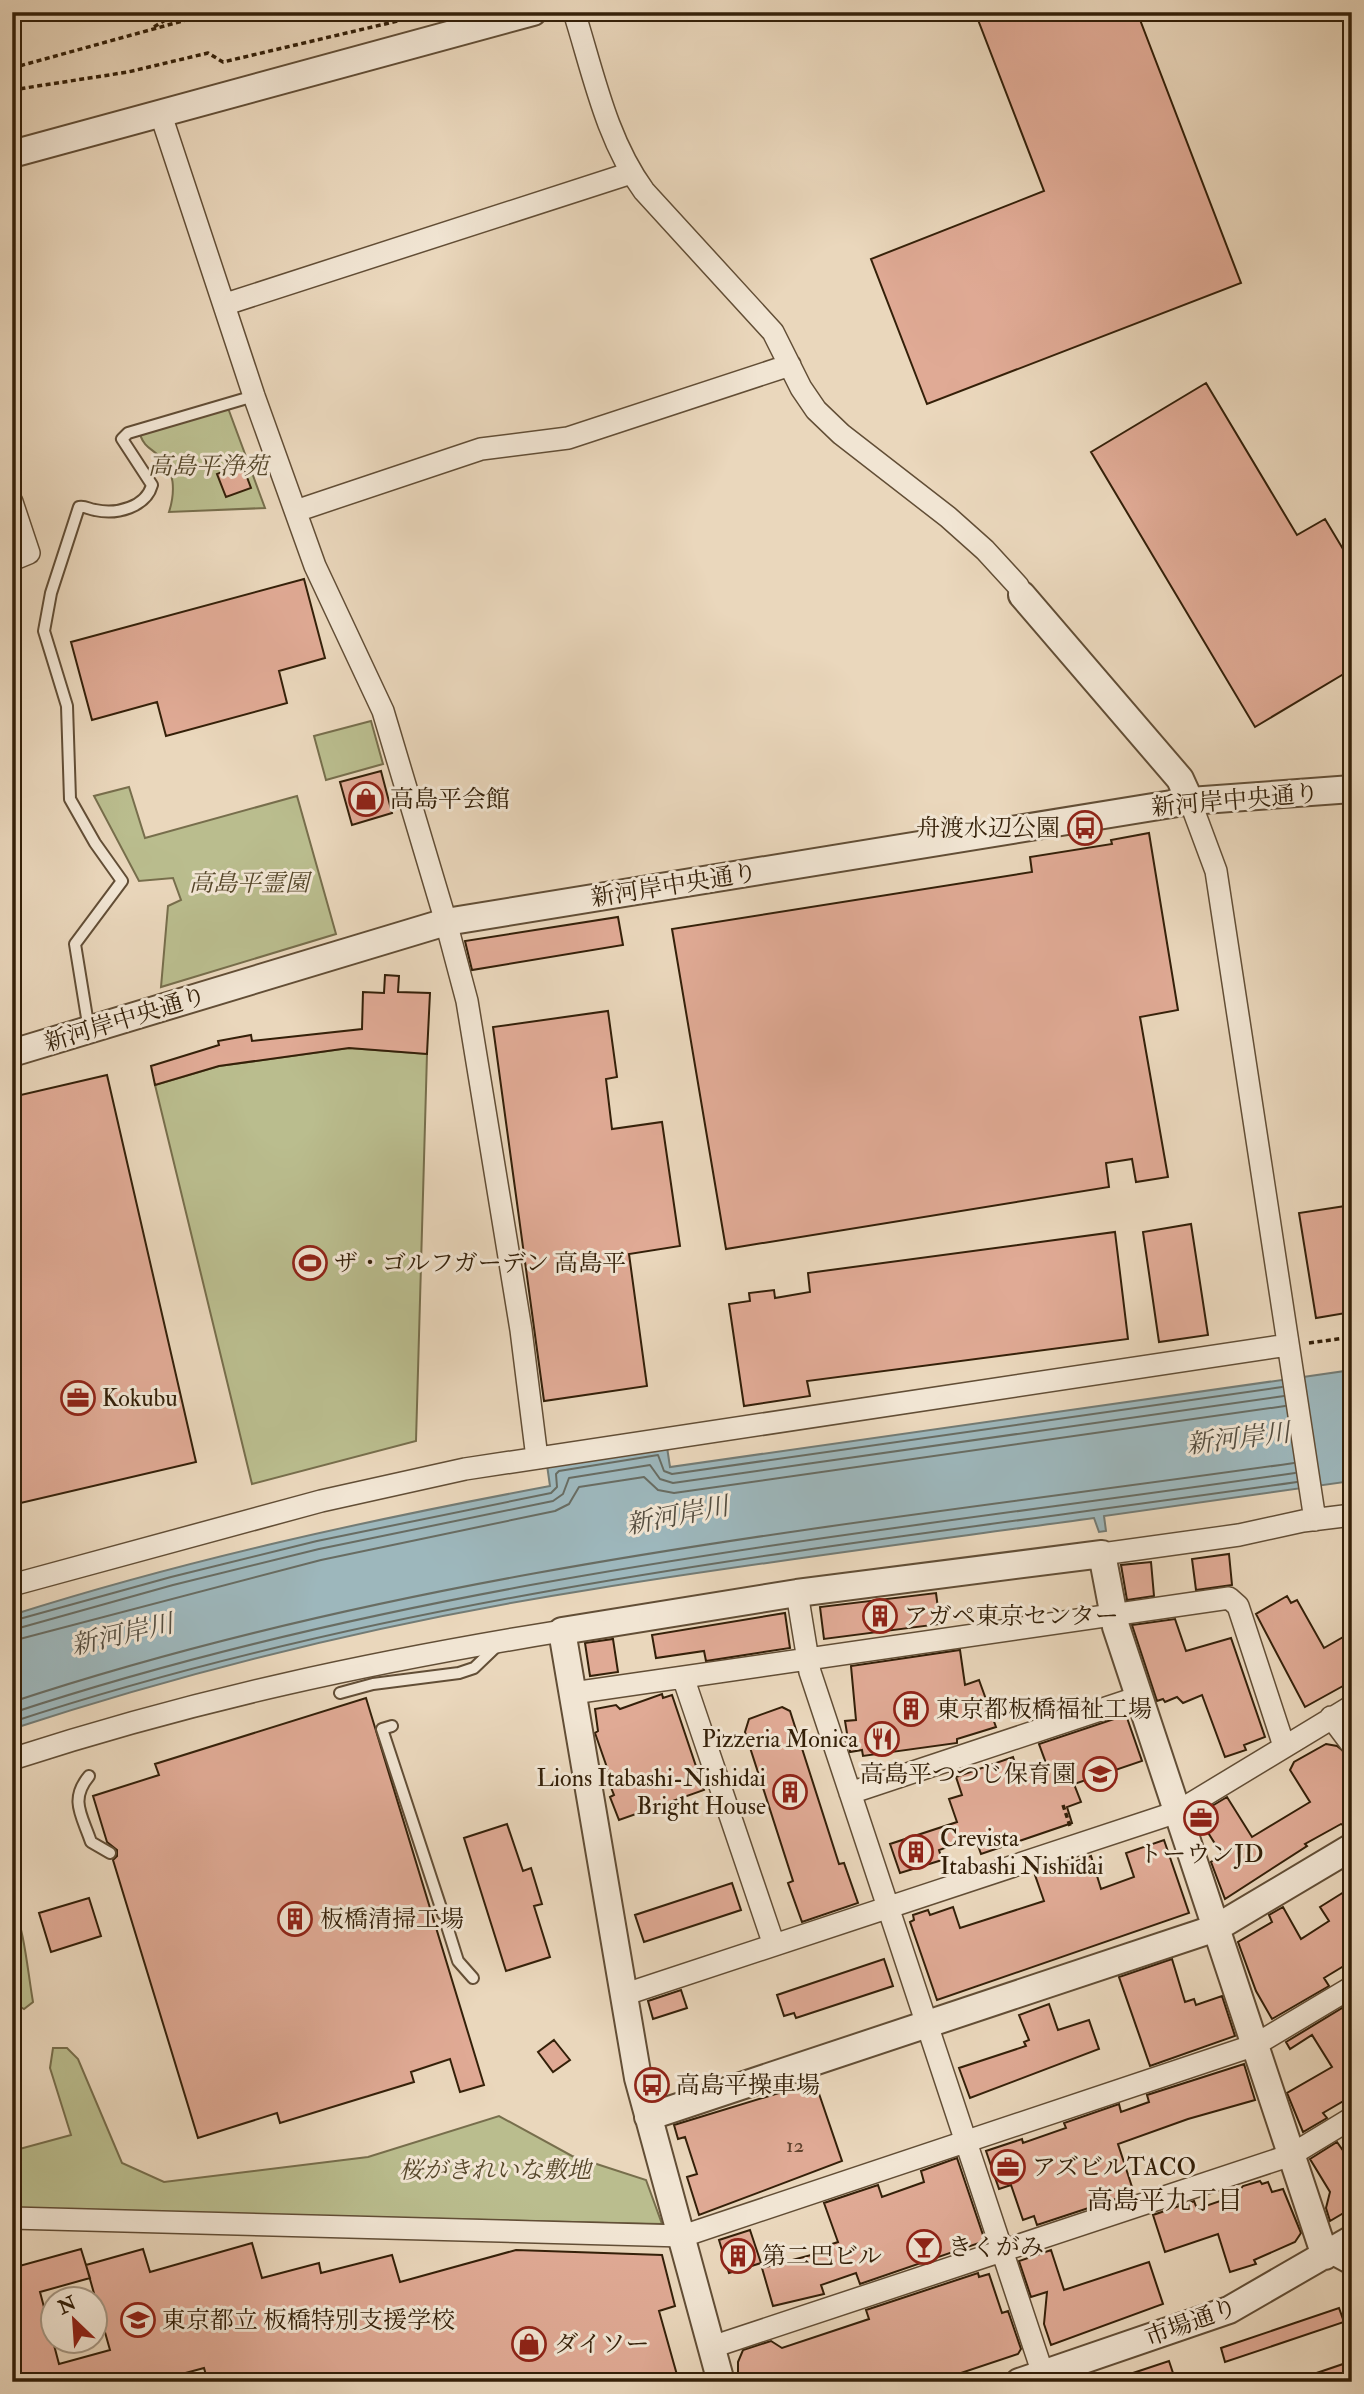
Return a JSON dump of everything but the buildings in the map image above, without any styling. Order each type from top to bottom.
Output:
[{"type":"street","points":[[12,154],[533,12]]},
{"type":"street","points":[[574,12],[610,128],[631,173],[773,332],[816,410],[841,434],[985,550],[1180,779],[1216,871],[1315,1520]]},
{"type":"street","points":[[160,112],[226,304],[254,396],[316,566],[383,711],[446,922],[467,1001],[521,1330],[537,1458]]},
{"type":"street","points":[[226,304],[631,173]]},
{"type":"street","points":[[296,511],[481,449],[568,438],[790,365]]},
{"type":"street","points":[[12,502],[29,553],[12,560]]},
{"type":"street","name":"新河岸中央通り","points":[[12,1053],[446,922],[1190,801],[1352,789]]},
{"type":"street","points":[[12,1585],[321,1501],[465,1469],[1289,1348]]},
{"type":"street","points":[[12,1759],[149,1715],[426,1652],[797,1593],[1239,1535],[1352,1515]]},
{"type":"street","points":[[1102,1554],[1112,1614],[1325,2256]]},
{"type":"street","points":[[797,1593],[806,1658],[1002,2251],[1031,2378]]},
{"type":"street","points":[[573,1693],[1229,1598],[1238,1606],[1284,1746]]},
{"type":"street","points":[[562,1631],[638,2078],[722,2382]]},
{"type":"street","points":[[683,1677],[774,1945]]},
{"type":"street","points":[[850,1793],[1139,1697]]},
{"type":"street","points":[[623,1995],[1177,1811],[1352,1706]]},
{"type":"street","points":[[1331,1717],[1352,1745]]},
{"type":"street","points":[[648,2117],[1216,1928],[1352,1847]]},
{"type":"street","points":[[12,2218],[683,2236],[1255,2045],[1352,1987]]},
{"type":"street","points":[[712,2347],[1291,2155],[1352,2118]]},
{"type":"street","name":"市場通り","points":[[1031,2378],[1229,2311],[1352,2239]]},
{"type":"lane","points":[[89,1030],[75,944],[122,881],[95,843],[70,799],[67,706],[44,631],[51,593],[79,507],[118,511],[149,496],[152,485],[122,439],[128,433],[254,396]]},
{"type":"lane","points":[[340,1693],[373,1684],[459,1673],[474,1668],[502,1640]]},
{"type":"lane","points":[[392,1726],[382,1729],[458,1961],[473,1978]]},
{"type":"lane","points":[[89,1776],[78,1789],[78,1800],[91,1842],[110,1853]]},
{"type":"lane","points":[[1325,2256],[1352,2270]]},
{"type":"path","points":[[153,29],[178,12]]},
{"type":"path","points":[[12,68],[215,12]]},
{"type":"path","points":[[12,90],[128,72],[208,53],[223,62],[436,12]]},
{"type":"path","points":[[1289,1348],[1352,1337]]},
{"type":"path","points":[[1063,1805],[1072,1831]]},
{"type":"green space","name":"高島平浄苑","points":[[228,408],[265,508],[169,512],[173,489],[171,474],[164,461],[140,435]]},
{"type":"green space","points":[[371,721],[383,764],[326,780],[314,736]]},
{"type":"green space","name":"高島平霊園","points":[[129,787],[145,838],[297,796],[336,934],[161,987],[168,906],[181,900],[173,878],[139,881],[94,796]]},
{"type":"green space","name":"ザ・ゴルフガーデン 高島平","points":[[349,1048],[427,1054],[416,1441],[252,1484],[155,1085],[219,1066]]},
{"type":"green space","points":[[12,1900],[23,1938],[33,2002],[24,2009],[12,2002]]},
{"type":"green space","name":"桜がきれいな敷地","points":[[53,2048],[67,2048],[78,2059],[122,2163],[164,2182],[368,2157],[499,2116],[572,2156],[646,2180],[662,2224],[12,2209],[12,2151],[71,2135],[50,2068]]},
{"type":"water","name":"新河岸川","points":[[1352,1370],[1352,1481],[1104,1516],[1106,1531],[1099,1532],[1094,1518],[719,1570],[520,1601],[300,1647],[155,1685],[12,1729],[12,1615],[145,1576],[279,1542],[550,1486],[547,1465],[667,1447],[670,1467]]},
{"type":"place","name":"高島平会館","points":[[366,799]]},
{"type":"place","name":"舟渡水辺公園","points":[[1085,828]]},
{"type":"place","name":"ザ・ゴルフガーデン 高島平","points":[[310,1263]]},
{"type":"place","name":"Kokubu","points":[[78,1398]]},
{"type":"place","name":"アガペ東京センター","points":[[880,1616]]},
{"type":"place","name":"東京都板橋福祉工場","points":[[911,1709]]},
{"type":"place","name":"Pizzeria Monica","points":[[882,1739]]},
{"type":"place","name":"高島平つつじ保育園","points":[[1100,1774]]},
{"type":"place","name":"Lions Itabashi-Nishidai Bright House","points":[[790,1792]]},
{"type":"place","name":"トーウンJD","points":[[1201,1818]]},
{"type":"place","name":"Crevista Itabashi Nishidai","points":[[916,1852]]},
{"type":"place","name":"板橋清掃工場","points":[[295,1919]]},
{"type":"place","name":"高島平操車場","points":[[652,2085]]},
{"type":"place","name":"アズビルTACO","points":[[1008,2167]]},
{"type":"place","name":"きくがみ","points":[[924,2247]]},
{"type":"place","name":"第二巴ビル","points":[[738,2256]]},
{"type":"place","name":"東京都立 板橋特別支援学校","points":[[138,2320]]},
{"type":"place","name":"ダイソー","points":[[529,2344]]},
{"type":"district","name":"高島平九丁目","points":[[1165,2200]]}]
